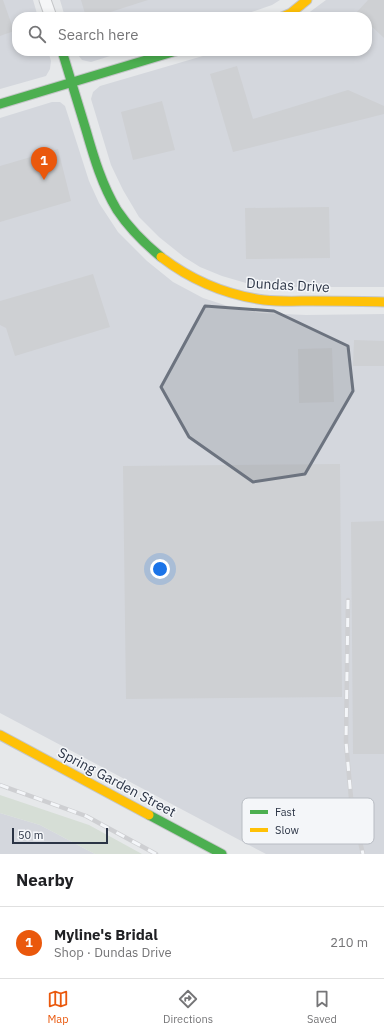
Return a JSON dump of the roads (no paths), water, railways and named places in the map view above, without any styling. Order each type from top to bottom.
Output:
[{"type":"street","points":[[46,0],[50,12]]},
{"type":"street","points":[[292,12],[307,0]]},
{"type":"street","name":"Dundas Drive","points":[[64,56],[97,168],[103,183],[119,212],[144,242],[184,273],[203,283],[238,296],[286,301],[384,302]]},
{"type":"street","points":[[0,104],[159,56]]},
{"type":"street","name":"Spring Garden Street","points":[[0,735],[222,854]]},
{"type":"railway","points":[[348,600],[346,742],[351,798]]},
{"type":"railway","points":[[0,785],[86,816],[156,854]]},
{"type":"railway","points":[[361,844],[363,854]]},
{"type":"place","name":"Myline's Bridal","points":[[44,180]]}]
